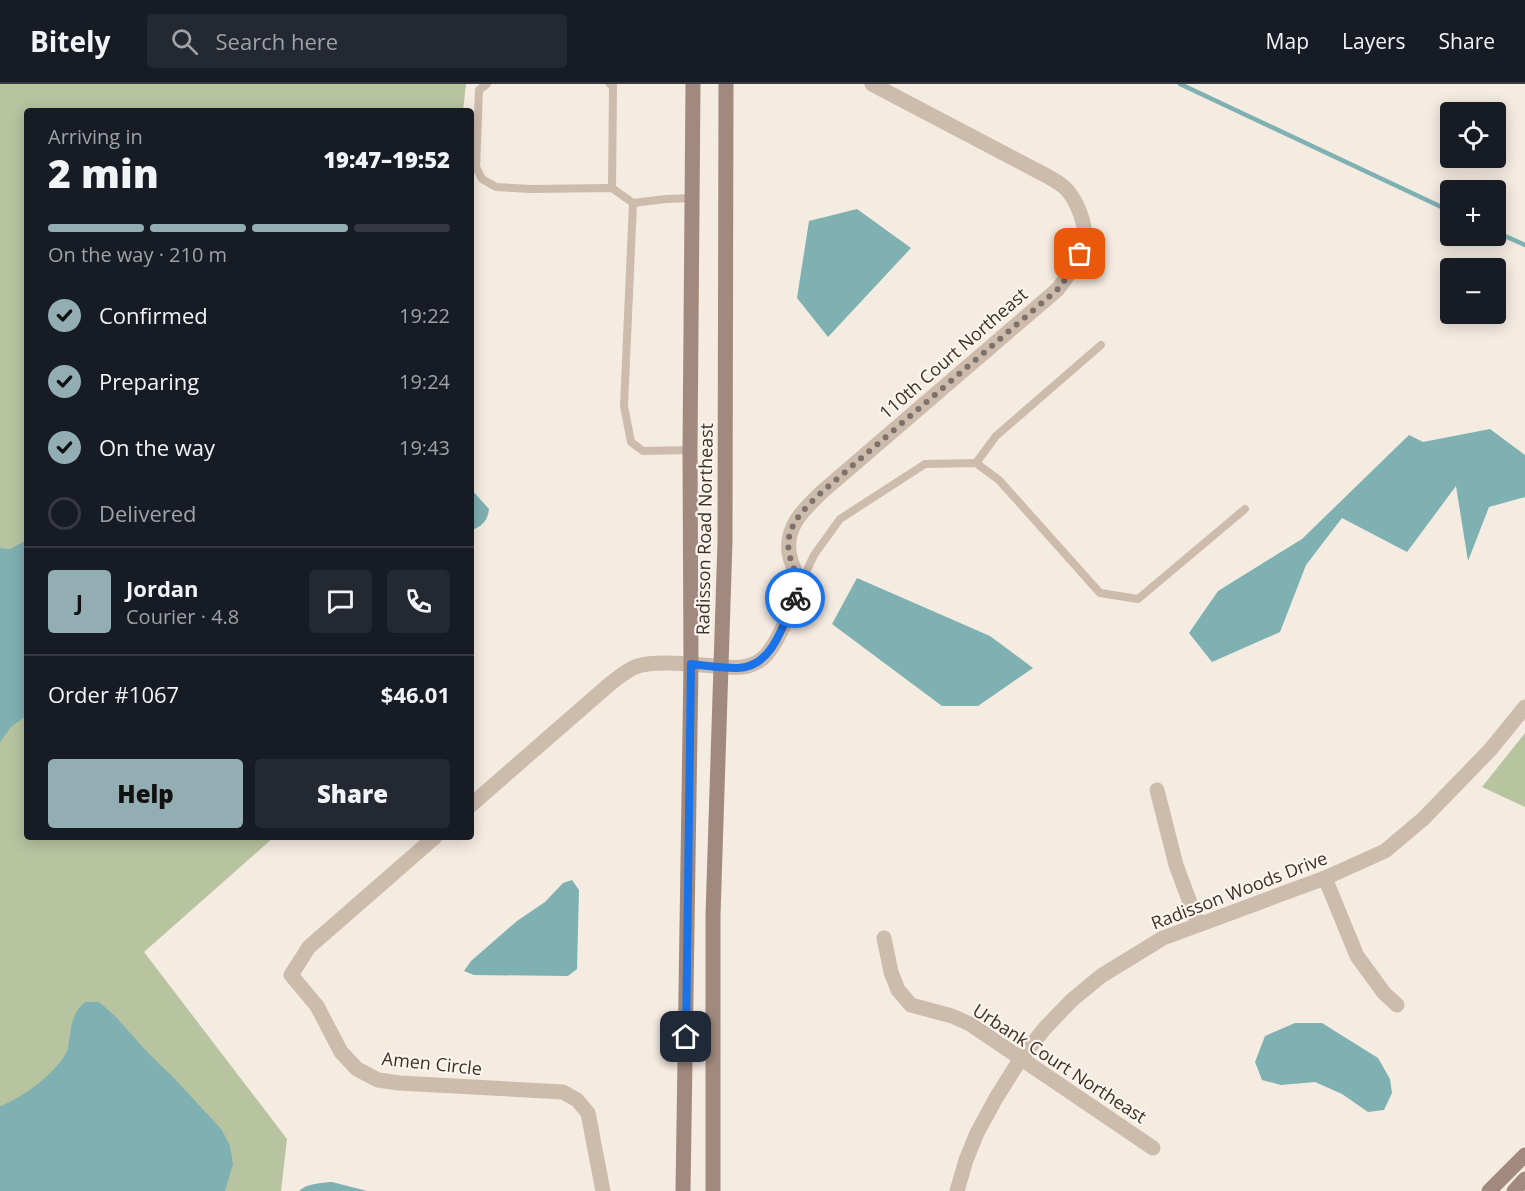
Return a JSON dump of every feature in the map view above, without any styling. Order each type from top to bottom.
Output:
[{"type":"main road","name":"Radisson Road Northeast","points":[[683,1191],[691,664],[693,84]]},
{"type":"main road","name":"Radisson Road Northeast","points":[[713,1191],[713,915],[725,541],[726,84]]},
{"type":"main road","points":[[1489,1191],[1525,1155]]},
{"type":"main road","points":[[1514,1191],[1525,1179]]},
{"type":"street","name":"110th Court Northeast","points":[[801,584],[789,556],[789,537],[794,522],[804,508],[1058,289],[1076,265],[1085,242],[1077,205],[1066,189],[1047,176],[872,84]]},
{"type":"street","points":[[474,802],[602,691],[636,666],[691,664],[740,668],[759,662],[768,654],[778,636],[801,584]]},
{"type":"street","name":"Radisson Woods Drive","points":[[957,1191],[977,1133],[996,1098],[1021,1059],[1045,1028],[1072,1000],[1101,976],[1163,938],[1325,878],[1385,851],[1423,819],[1490,750],[1525,707]]},
{"type":"street","points":[[1157,790],[1176,865],[1198,924]]},
{"type":"street","name":"Amen Circle","points":[[432,840],[309,947],[291,975],[317,1006],[341,1052],[357,1069],[378,1080],[563,1092],[577,1100],[588,1113],[603,1191]]},
{"type":"street","points":[[1325,878],[1357,956],[1384,993],[1397,1005]]},
{"type":"street","name":"Urbank Court Northeast","points":[[884,938],[891,972],[898,990],[911,1005],[952,1016],[970,1024],[1153,1148]]},
{"type":"lane","points":[[487,84],[478,90],[476,167],[482,179],[496,187],[612,188],[633,203],[692,198]]},
{"type":"lane","points":[[610,84],[613,86],[612,188]]},
{"type":"lane","points":[[633,203],[624,406],[630,442],[643,451],[690,450]]},
{"type":"lane","points":[[976,463],[996,436],[1101,345]]},
{"type":"lane","points":[[801,584],[814,555],[840,519],[925,464],[976,463],[999,480],[1100,593],[1138,599],[1245,509]]},
{"type":"green space","points":[[0,84],[466,84],[463,108],[24,108],[24,840],[271,840],[144,952],[287,1139],[281,1191],[0,1191]]},
{"type":"green space","points":[[1525,733],[1525,807],[1482,787]]},
{"type":"water","points":[[857,209],[911,248],[828,337],[797,298],[809,221]]},
{"type":"water","points":[[1490,429],[1525,455],[1525,497],[1489,507],[1468,561],[1456,486],[1407,552],[1342,518],[1306,565],[1280,632],[1212,662],[1189,633],[1218,591],[1302,539],[1409,435],[1423,442]]},
{"type":"water","points":[[474,492],[489,509],[484,522],[474,529]]},
{"type":"water","points":[[24,542],[24,717],[11,727],[0,742],[0,548],[10,549]]},
{"type":"water","points":[[857,578],[990,636],[1033,668],[978,706],[942,706],[832,624]]},
{"type":"water","points":[[572,880],[579,890],[577,969],[568,976],[474,975],[464,971],[471,961],[517,921],[545,902],[563,883]]},
{"type":"water","points":[[85,1002],[99,1002],[116,1017],[222,1130],[230,1146],[233,1164],[225,1191],[0,1191],[0,1106],[29,1091],[57,1066],[68,1049],[73,1019]]},
{"type":"water","points":[[1295,1023],[1322,1023],[1378,1058],[1390,1079],[1392,1093],[1384,1110],[1368,1112],[1342,1094],[1315,1082],[1281,1085],[1262,1080],[1255,1062],[1265,1036]]},
{"type":"water","points":[[332,1182],[367,1191],[299,1191],[310,1185]]},
{"type":"waterway","points":[[1180,84],[1440,206]]},
{"type":"waterway","points":[[1506,236],[1525,245]]},
{"type":"way so far","points":[[795,598],[801,584],[789,556],[789,537],[794,522],[804,508],[1058,289],[1076,265],[1080,254]]},
{"type":"route","points":[[686,1037],[691,664],[740,668],[759,662],[768,654],[795,598]]}]
